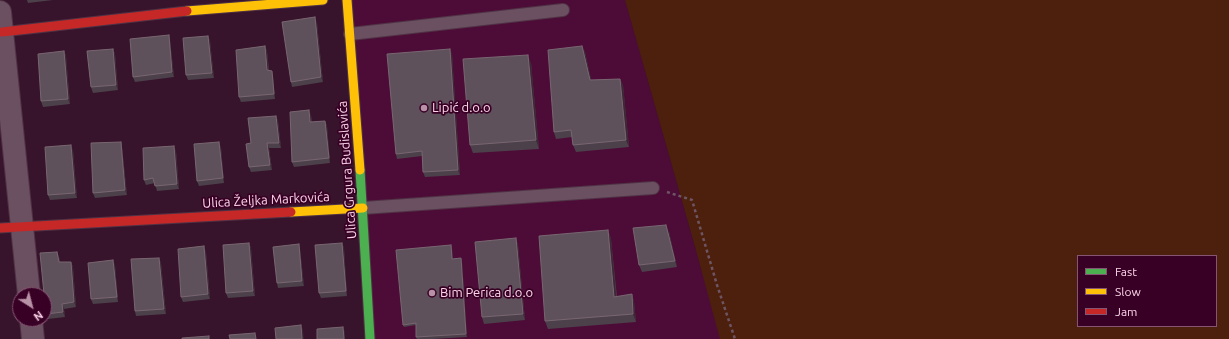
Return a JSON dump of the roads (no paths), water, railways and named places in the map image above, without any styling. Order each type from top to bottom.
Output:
[{"type":"street","points":[[28,287],[1,22],[208,5],[322,0]]},
{"type":"street","name":"Ulica Grgura Budislavića","points":[[347,0],[363,208],[370,339]]},
{"type":"street","name":"Ulica Željka Markovića","points":[[0,228],[363,208]]},
{"type":"street","points":[[32,327],[33,339]]},
{"type":"lane","points":[[350,34],[564,10]]},
{"type":"lane","name":"Ulica Željka Markovića","points":[[363,208],[653,188]]},
{"type":"place","name":"Lipić d.o.o","points":[[424,108]]},
{"type":"place","name":"Bim Perica d.o.o","points":[[432,293]]}]
